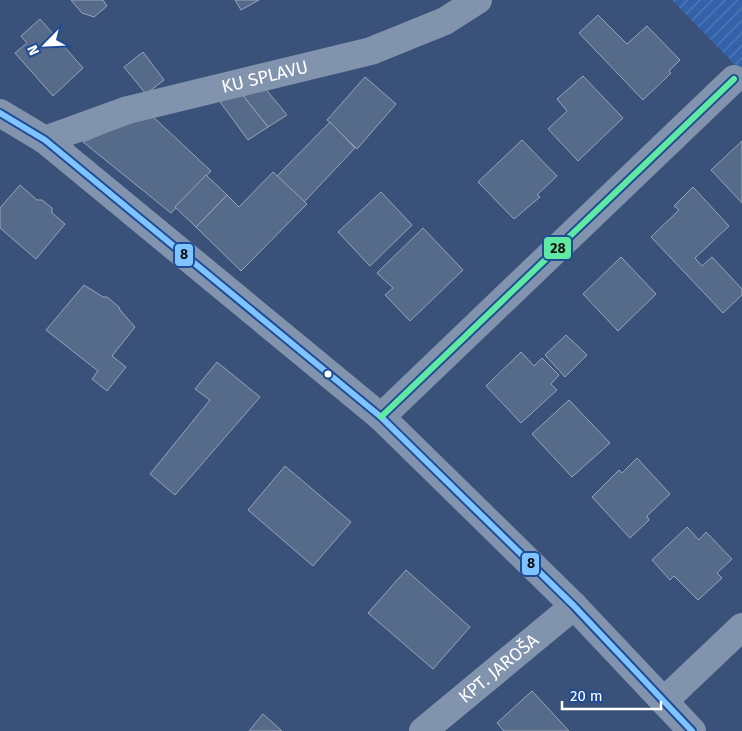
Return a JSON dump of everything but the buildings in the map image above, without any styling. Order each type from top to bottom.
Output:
[{"type":"street","name":"KU SPLAVU","points":[[45,140],[128,110],[371,50],[445,21],[478,0]]},
{"type":"street","points":[[381,417],[734,79]]},
{"type":"street","points":[[0,113],[45,140],[381,417],[574,606],[692,731]]},
{"type":"street","name":"KPT. JAROŠA","points":[[423,731],[574,606]]},
{"type":"street","points":[[664,701],[742,627]]},
{"type":"shaded area","points":[[672,0],[742,0],[742,72]]},
{"type":"transit line","name":"28","points":[[381,417],[734,79]]},
{"type":"transit line","name":"8","points":[[0,113],[45,140],[381,417],[574,606],[692,731]]}]
